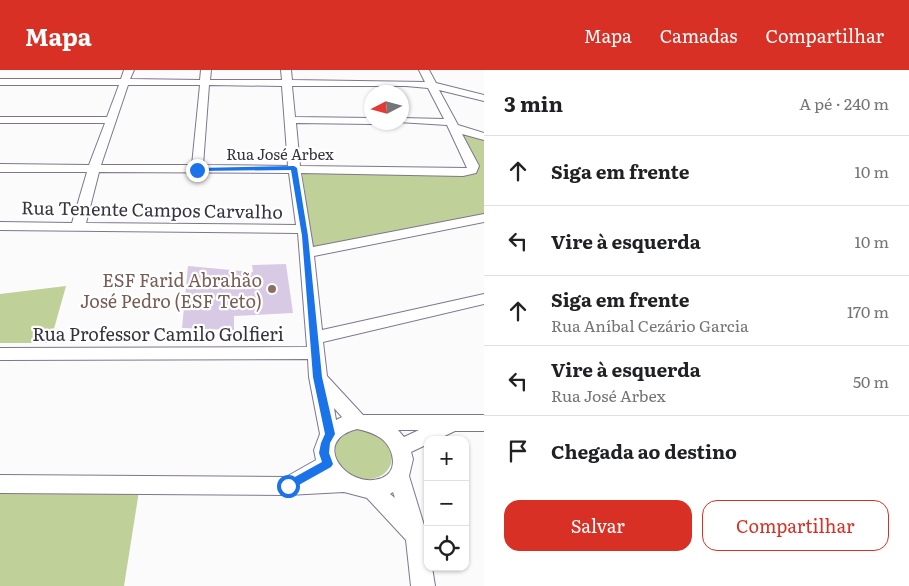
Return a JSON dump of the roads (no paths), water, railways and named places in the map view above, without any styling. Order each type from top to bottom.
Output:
[{"type":"street","points":[[78,227],[94,168],[129,70]]},
{"type":"street","points":[[197,170],[206,70]]},
{"type":"street","points":[[424,70],[430,85],[453,125]]},
{"type":"street","points":[[0,82],[204,83],[286,76],[430,85],[484,98]]},
{"type":"street","points":[[286,76],[294,168],[307,253],[318,377],[330,434]]},
{"type":"street","points":[[0,120],[112,120]]},
{"type":"street","points":[[290,120],[364,121]]},
{"type":"street","points":[[409,122],[453,125],[484,137]]},
{"type":"street","name":"Rua José Arbex","points":[[0,168],[197,170],[294,168],[470,171],[474,168],[453,125]]},
{"type":"street","points":[[307,253],[484,218]]},
{"type":"street","name":"Rua Tenente Campos Carvalho","points":[[0,226],[304,229]]},
{"type":"street","name":"Rua Professor Camilo Golfieri","points":[[0,354],[315,346],[484,299]]},
{"type":"street","points":[[318,377],[362,422],[387,431],[401,448],[403,467],[399,476],[388,485],[373,490],[359,488],[345,483],[335,474],[328,464],[324,453],[325,443],[337,427],[362,422],[484,423]]},
{"type":"street","points":[[401,448],[454,422]]},
{"type":"street","points":[[288,486],[328,464]]},
{"type":"street","points":[[399,476],[416,535],[422,586]]},
{"type":"street","points":[[0,484],[288,486],[345,483]]},
{"type":"street","points":[[373,490],[416,535]]},
{"type":"place","name":"ESF Farid Abrahão José Pedro (ESF Teto)","points":[[272,289]]}]
